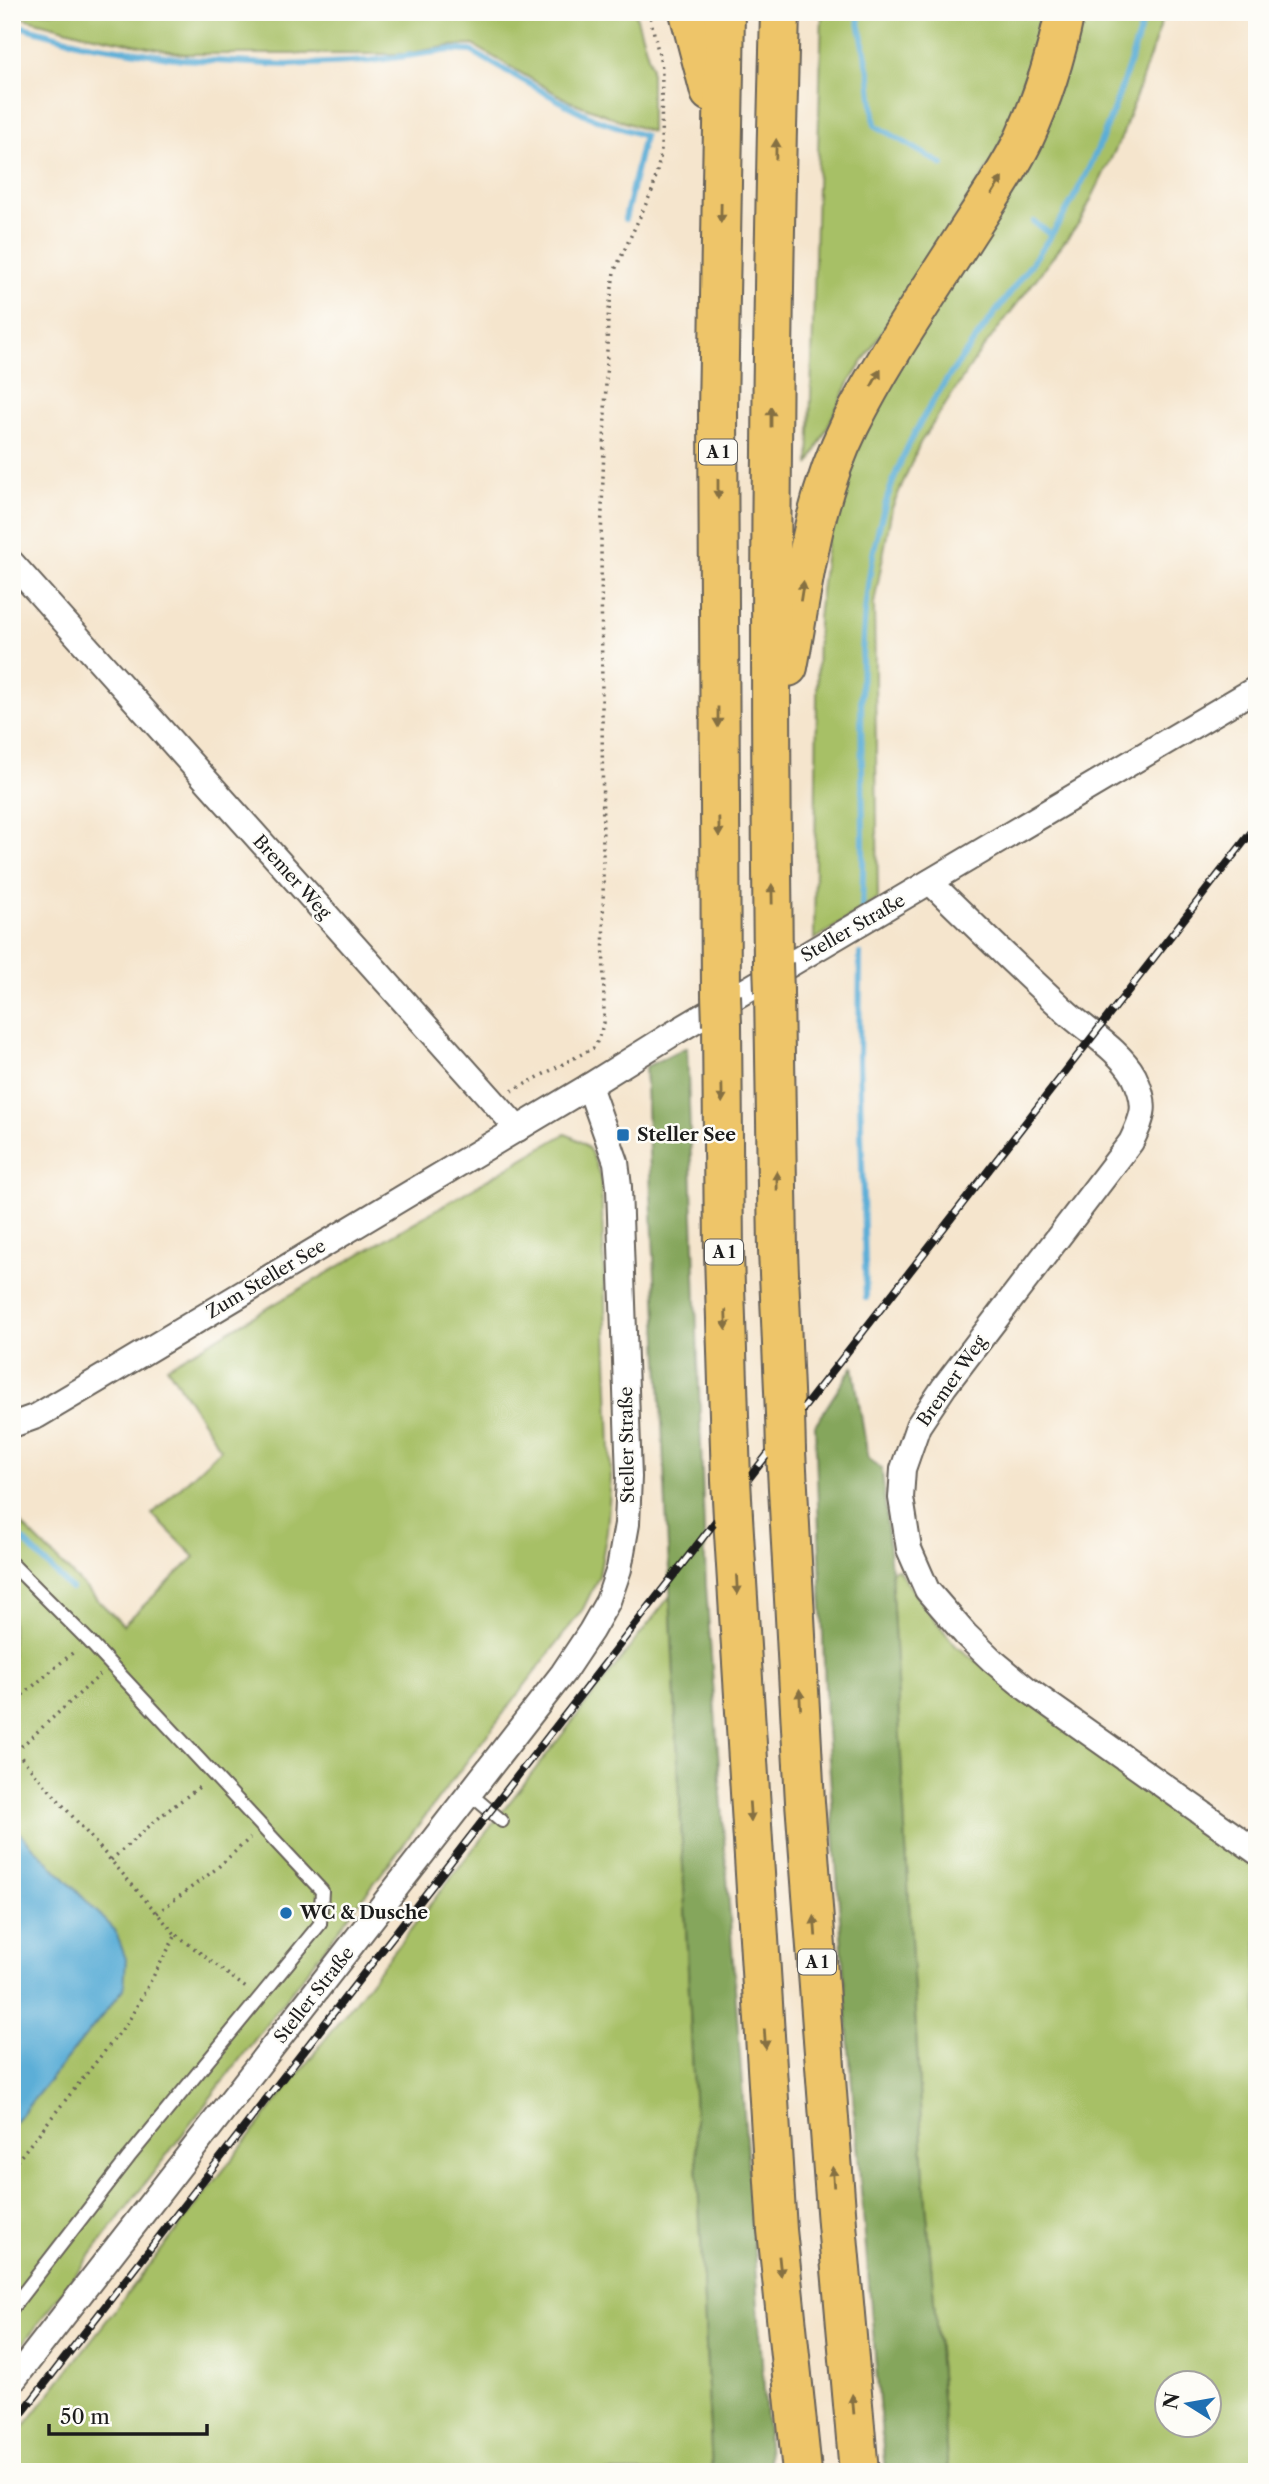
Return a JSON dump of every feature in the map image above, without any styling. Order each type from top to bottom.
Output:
[{"type":"highway","points":[[689,12],[723,145]]},
{"type":"highway","name":"A 1","points":[[725,12],[718,411],[724,1254],[732,1498],[777,2230],[802,2472]]},
{"type":"highway","name":"A 1","points":[[780,12],[771,412],[771,754],[778,1250],[805,1802],[836,2224],[859,2472]]},
{"type":"highway","points":[[771,754],[808,549],[820,499],[849,427],[891,352],[998,185],[1023,139],[1044,89],[1058,46],[1065,12]]},
{"type":"street","name":"Bremer Weg","points":[[12,563],[518,1129]]},
{"type":"street","name":"Steller Straße","points":[[12,2382],[563,1672],[592,1631],[608,1601],[619,1569],[627,1524],[629,1477],[619,1187],[616,1162],[589,1087],[669,1036],[1257,688]]},
{"type":"street","name":"Bremer Weg","points":[[930,883],[1064,1010],[1114,1052],[1133,1074],[1143,1103],[1143,1117],[1131,1142],[944,1387],[918,1426],[903,1469],[901,1498],[909,1549],[927,1590],[965,1634],[993,1661],[1089,1734],[1257,1852]]},
{"type":"street","points":[[518,1129],[589,1087]]},
{"type":"street","name":"Zum Steller See","points":[[12,1425],[22,1423],[49,1409],[518,1129]]},
{"type":"lane","points":[[12,1564],[111,1664],[322,1891],[320,1924],[129,2157],[12,2308]]},
{"type":"lane","points":[[469,1793],[502,1821]]},
{"type":"path","points":[[492,1101],[595,1047],[604,1023],[601,541],[605,380],[608,318],[614,272],[653,189],[661,153],[662,68],[649,12]]},
{"type":"path","points":[[12,1704],[88,1640]]},
{"type":"path","points":[[16,1751],[111,1664]]},
{"type":"path","points":[[12,1747],[176,1935],[259,1997]]},
{"type":"path","points":[[111,1860],[162,1815],[215,1776]]},
{"type":"path","points":[[157,1913],[216,1869],[262,1827]]},
{"type":"path","points":[[12,2167],[128,2022],[176,1935]]},
{"type":"green space","points":[[12,12],[635,12],[651,66],[651,132],[569,101],[473,45],[405,54],[183,54],[84,34],[12,15]]},
{"type":"green space","points":[[822,12],[1046,12],[1032,71],[991,163],[849,383],[809,465]]},
{"type":"green space","points":[[1088,12],[1162,12],[1160,27],[1122,136],[1081,220],[978,355],[920,443],[892,508],[874,604],[878,899],[814,940],[818,618],[830,514],[867,418],[1047,119]]},
{"type":"green space","points":[[687,1047],[706,1586],[770,2472],[712,2472],[645,1067]]},
{"type":"green space","points":[[565,1134],[587,1146],[601,1181],[611,1477],[607,1531],[599,1576],[583,1609],[12,2358],[12,1515],[123,1625],[195,1557],[152,1514],[221,1449],[167,1367]]},
{"type":"green space","points":[[853,1366],[868,1458],[882,1470],[891,1571],[924,2178],[948,2472],[885,2472],[849,2049],[826,1716],[815,1425]]},
{"type":"green space","points":[[898,1569],[956,1646],[1257,1864],[1257,2472],[948,2472],[924,2178],[891,1571]]},
{"type":"green space","points":[[670,1596],[712,2472],[12,2472],[12,2442]]},
{"type":"water","points":[[12,1825],[115,1930],[126,1959],[124,1989],[12,2126]]},
{"type":"waterway","points":[[857,12],[870,77],[875,125],[943,165]]},
{"type":"waterway","points":[[862,909],[861,681],[864,624],[871,568],[883,513],[902,459],[935,397],[1038,255],[1072,201],[1109,122],[1146,12]]},
{"type":"waterway","points":[[12,24],[81,43],[181,59],[287,65],[370,61],[450,50],[471,51],[593,118],[644,136],[625,219]]},
{"type":"waterway","points":[[1034,222],[1051,235]]},
{"type":"waterway","points":[[860,954],[859,1061],[866,1298]]},
{"type":"waterway","points":[[12,1529],[71,1589]]},
{"type":"railway","points":[[12,2426],[1257,825]]},
{"type":"place","name":"Steller See","points":[[623,1135]]},
{"type":"place","name":"WC & Dusche","points":[[286,1913]]}]
